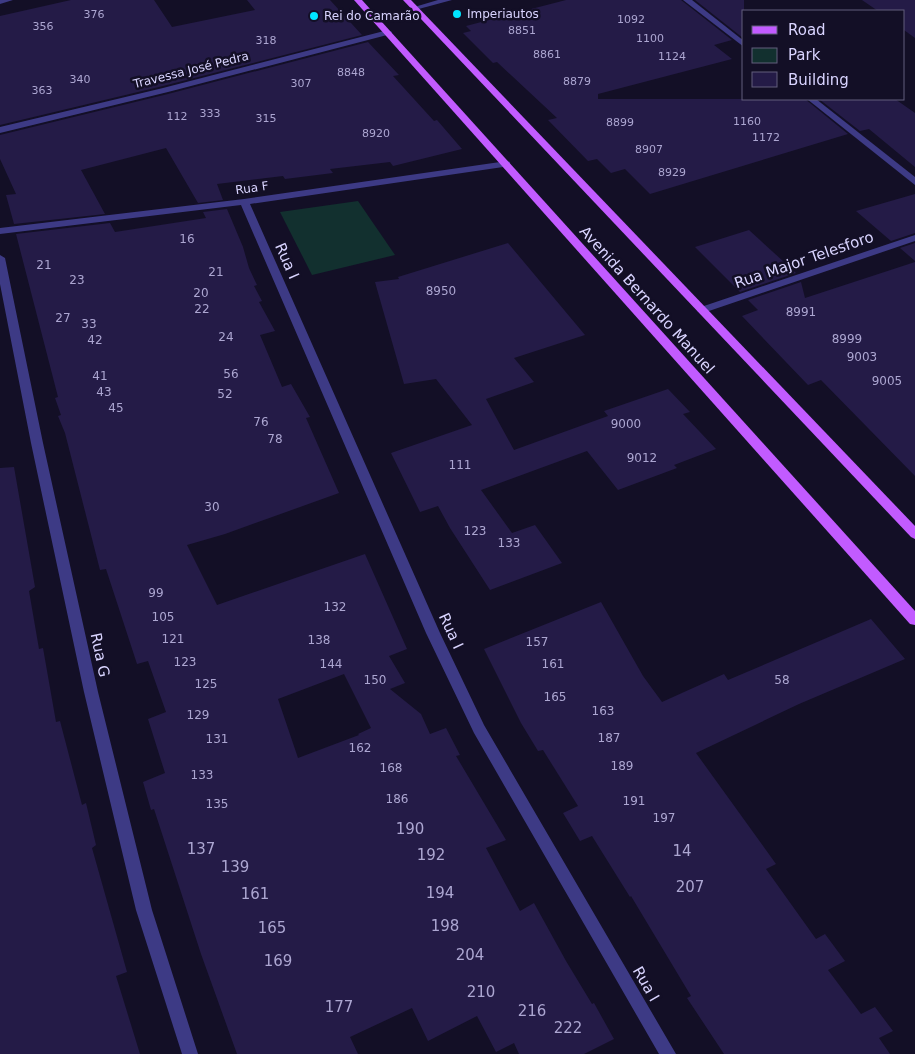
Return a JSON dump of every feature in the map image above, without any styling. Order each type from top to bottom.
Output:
[{"type":"main road","name":"Avenida Bernardo Manuel","points":[[358,0],[915,620]]},
{"type":"main road","name":"Avenida Bernardo Manuel","points":[[411,4],[915,534]]},
{"type":"street","points":[[0,2],[9,0]]},
{"type":"street","points":[[411,4],[448,0]]},
{"type":"street","points":[[688,1],[699,0]]},
{"type":"street","points":[[688,1],[742,43]]},
{"type":"street","name":"Travessa José Pedra","points":[[0,130],[165,90],[388,32]]},
{"type":"street","points":[[812,100],[915,182]]},
{"type":"street","name":"Rua F","points":[[0,231],[29,226],[244,202],[507,164]]},
{"type":"street","name":"Rua I","points":[[244,202],[433,633],[479,729],[668,1054]]},
{"type":"street","name":"Rua Major Telesforo","points":[[702,310],[915,238]]},
{"type":"street","name":"Rua G","points":[[0,258],[37,443],[94,701],[144,910],[190,1054]]},
{"type":"green space","points":[[358,201],[395,255],[312,275],[280,212]]},
{"type":"building","points":[[71,0],[154,0],[172,27],[255,10],[247,0],[330,0],[362,35],[0,125],[0,16]]},
{"type":"building","points":[[566,0],[681,0],[732,40],[714,45],[732,59],[598,94],[598,99],[806,100],[848,134],[650,194],[625,169],[611,173],[597,159],[588,161],[548,120],[557,118],[497,62],[493,63],[463,33],[471,31],[466,26]]},
{"type":"building","points":[[695,0],[744,0],[742,37]]},
{"type":"building","points":[[862,0],[915,0],[915,38],[905,31],[905,10],[877,10]]},
{"type":"building","points":[[368,42],[399,75],[393,76],[434,121],[437,120],[462,149],[393,166],[390,162],[330,169],[333,173],[285,179],[283,176],[217,184],[223,200],[198,203],[166,148],[81,170],[105,214],[14,224],[6,195],[16,194],[0,159],[0,135]]},
{"type":"building","points":[[820,100],[896,100],[915,113],[915,167],[869,129],[860,131]]},
{"type":"building","points":[[915,194],[915,233],[891,241],[856,211]]},
{"type":"building","points":[[227,209],[257,285],[254,286],[262,301],[259,302],[275,331],[260,335],[282,387],[291,384],[310,417],[306,418],[339,493],[225,534],[187,545],[217,605],[365,554],[407,649],[389,656],[405,683],[390,689],[421,714],[430,734],[446,728],[460,755],[456,756],[506,840],[486,848],[520,911],[534,903],[566,961],[592,1004],[594,1003],[614,1039],[584,1054],[519,1054],[514,1043],[496,1052],[477,1016],[428,1041],[412,1008],[350,1037],[358,1054],[237,1054],[201,954],[154,809],[151,810],[143,782],[165,773],[148,719],[166,712],[148,661],[137,664],[106,569],[100,570],[65,433],[58,416],[61,415],[55,398],[58,397],[16,234],[110,223],[115,232],[206,218],[203,212]],"holes":[[[344,674],[371,728],[359,735],[298,758],[278,699]]]},
{"type":"building","points":[[749,230],[796,273],[740,292],[695,247]]},
{"type":"building","points":[[508,243],[585,335],[514,358],[534,382],[486,399],[514,450],[608,416],[604,411],[668,389],[690,412],[683,414],[716,449],[674,465],[677,468],[618,490],[587,451],[481,490],[512,533],[535,525],[562,563],[490,590],[438,506],[420,512],[391,453],[472,425],[436,379],[404,384],[375,282],[399,279],[398,277]]},
{"type":"building","points":[[915,243],[915,261],[900,248]]},
{"type":"building","points":[[915,262],[915,476],[821,380],[808,385],[742,316],[758,310],[748,300],[801,282],[805,298]]},
{"type":"building","points":[[14,467],[35,587],[29,591],[39,649],[43,648],[56,722],[60,721],[82,805],[86,803],[96,845],[92,848],[127,972],[116,976],[140,1054],[0,1054],[0,468]]},
{"type":"building","points":[[601,602],[643,676],[662,702],[724,674],[728,680],[871,619],[905,659],[799,704],[696,753],[776,864],[766,869],[816,939],[825,934],[845,961],[828,970],[861,1014],[875,1007],[893,1031],[879,1038],[890,1054],[724,1054],[687,998],[691,996],[631,896],[592,836],[580,841],[563,813],[578,806],[543,750],[538,751],[521,723],[484,649]]},
{"type":"place","name":"Imperiautos","points":[[457,14]]},
{"type":"place","name":"Rei do Camarão","points":[[314,16]]}]
